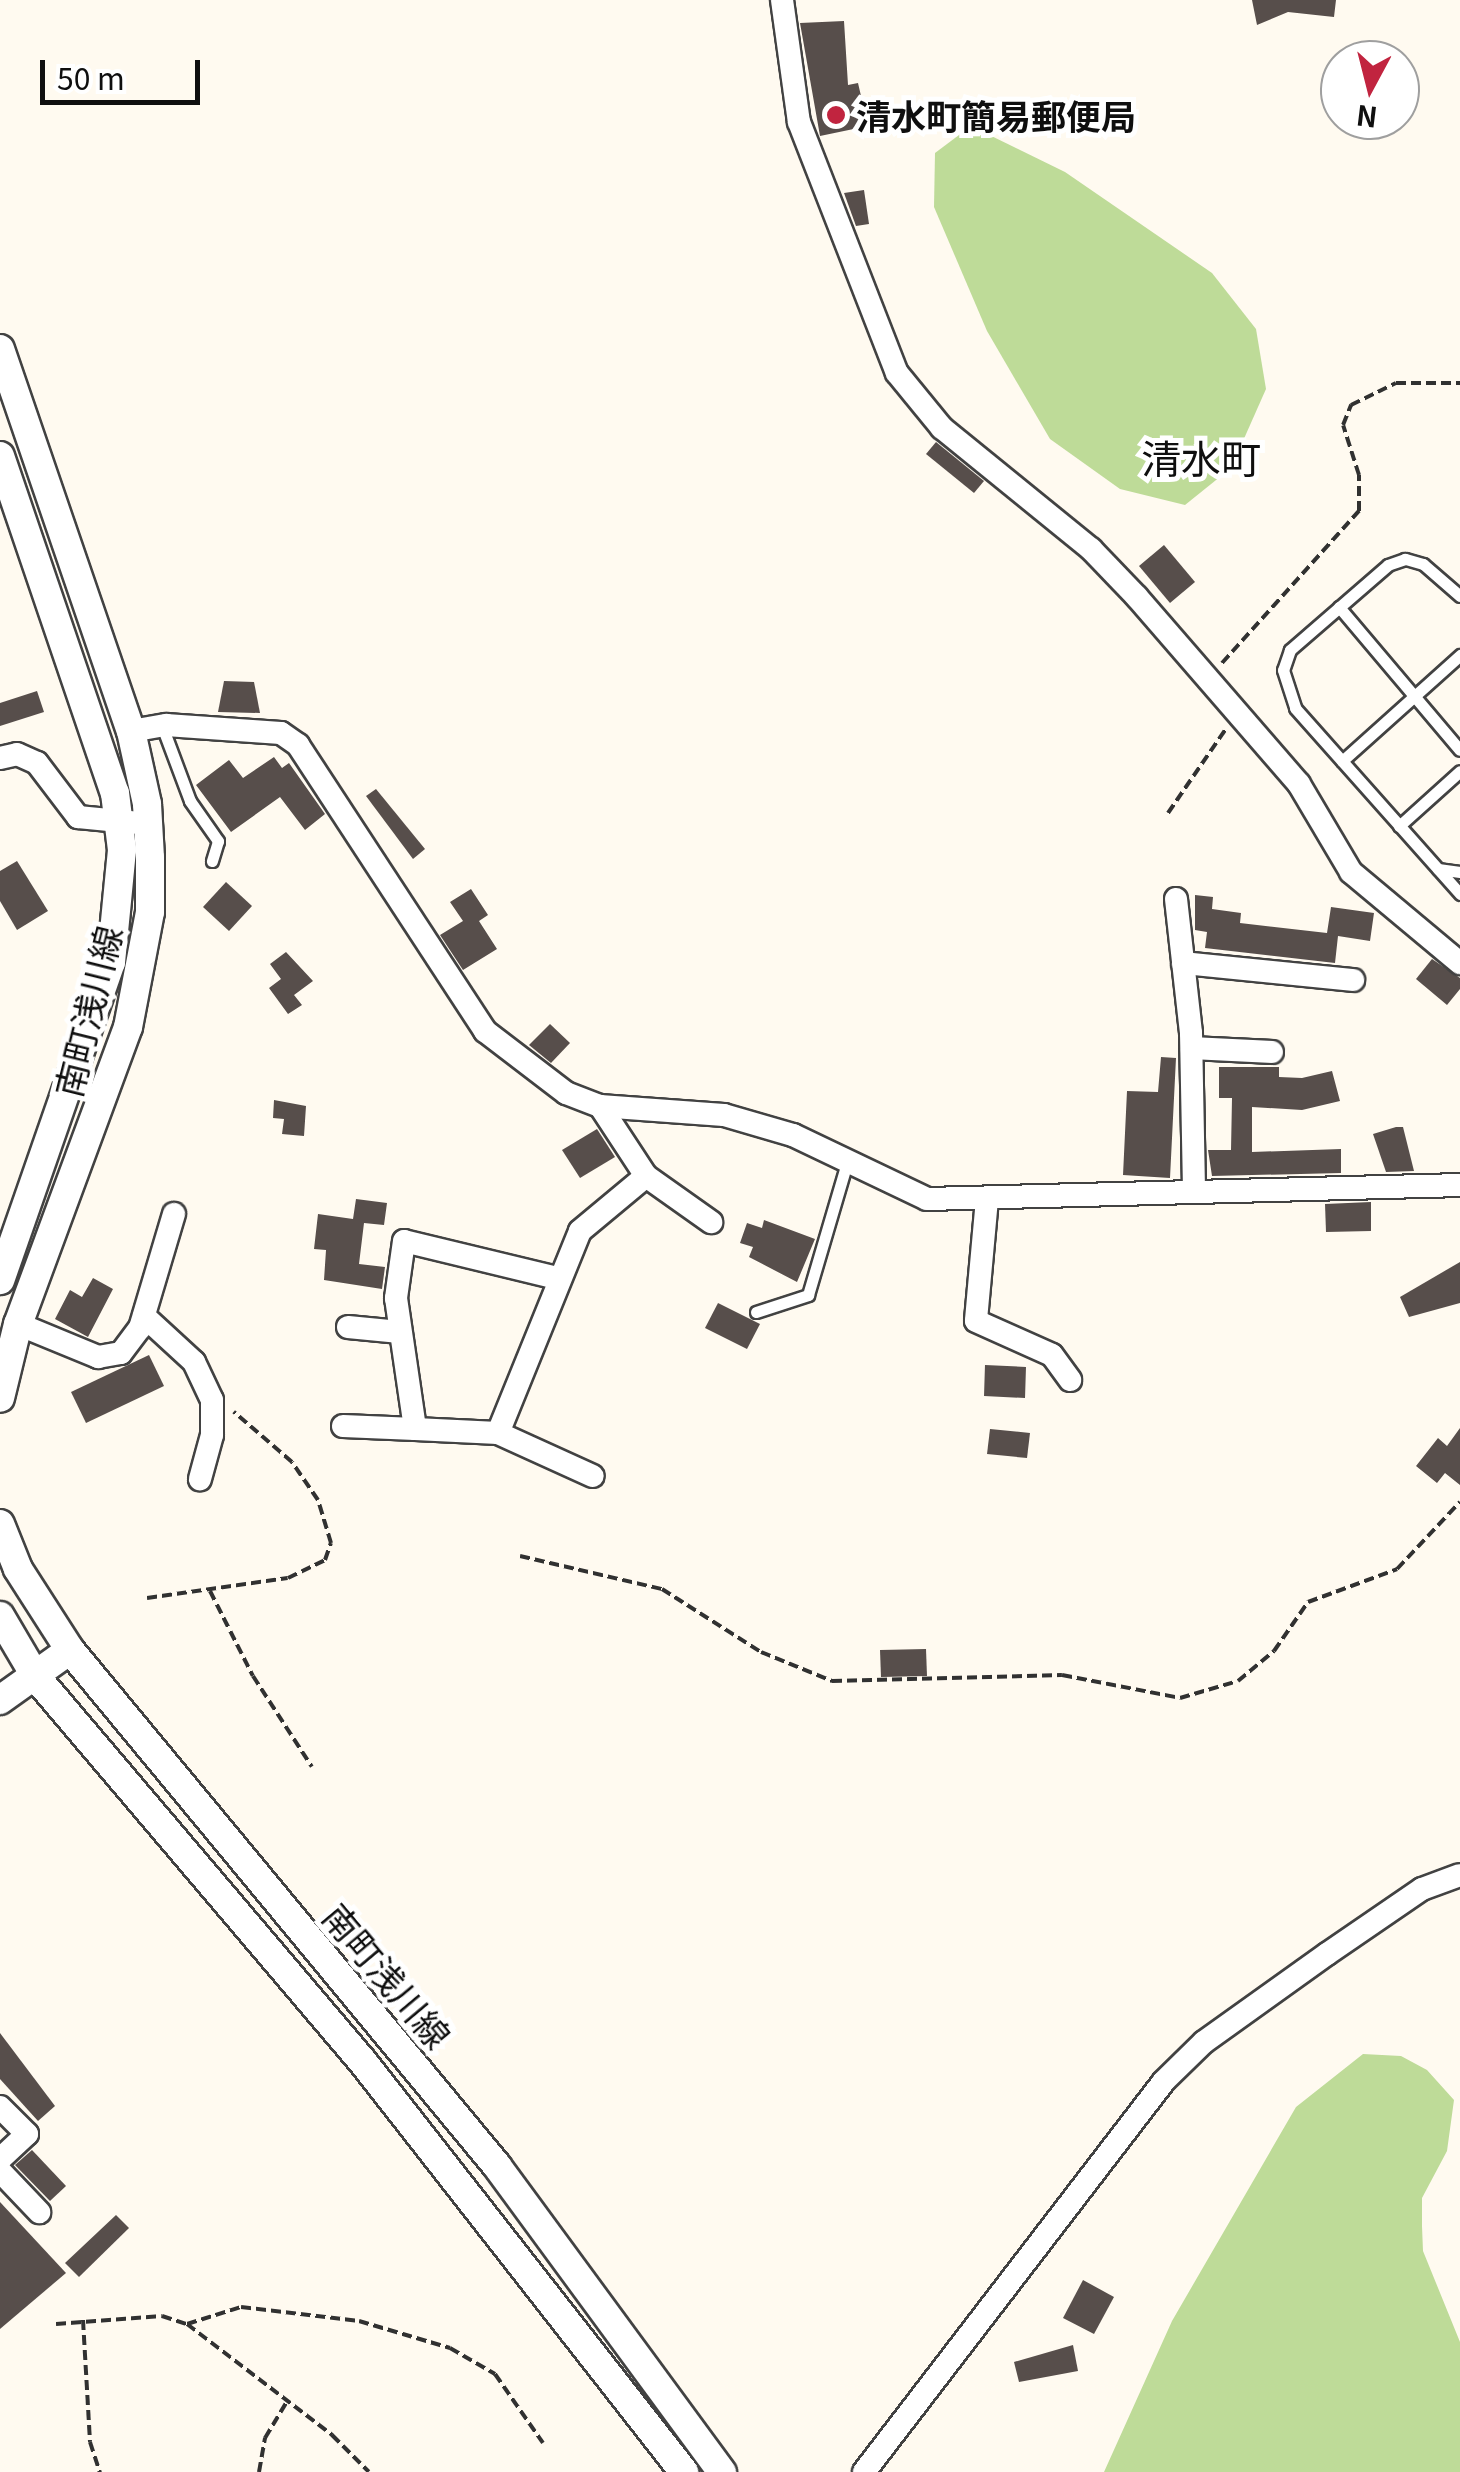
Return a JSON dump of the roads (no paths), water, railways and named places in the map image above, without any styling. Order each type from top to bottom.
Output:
[{"type":"street","points":[[782,0],[799,122],[888,361],[942,428],[1091,549],[1208,675],[1299,784],[1350,872],[1460,963]]},
{"type":"street","name":"南町浅川線","points":[[0,348],[131,731],[150,824],[150,912],[128,1027],[18,1324],[0,1398]]},
{"type":"street","name":"南町浅川線","points":[[0,456],[82,689],[118,824],[119,913],[111,962],[0,1280]]},
{"type":"street","points":[[131,731],[162,726],[281,734],[298,745],[485,1031],[566,1094],[600,1106],[724,1115],[792,1135],[846,1166],[927,1199],[1460,1185]]},
{"type":"street","points":[[0,758],[16,754],[36,762],[78,817],[118,824],[150,824]]},
{"type":"street","points":[[1176,899],[1192,1048],[1194,1192]]},
{"type":"street","points":[[1183,962],[1353,980]]},
{"type":"street","points":[[1192,1048],[1272,1052]]},
{"type":"street","points":[[600,1106],[646,1176],[711,1222]]},
{"type":"street","points":[[498,1433],[557,1278],[589,1218],[646,1176]]},
{"type":"street","points":[[988,1199],[976,1320],[1052,1355],[1070,1380]]},
{"type":"street","points":[[18,1324],[77,1350],[112,1357],[135,1338],[174,1214]]},
{"type":"street","points":[[415,1429],[396,1298],[404,1242],[557,1278]]},
{"type":"street","points":[[144,1316],[194,1362],[212,1400],[212,1435],[200,1479]]},
{"type":"street","points":[[348,1327],[400,1332]]},
{"type":"street","points":[[343,1426],[498,1433],[592,1476]]},
{"type":"street","name":"南町浅川線","points":[[0,1524],[18,1569],[70,1650],[497,2166],[722,2472]]},
{"type":"street","points":[[0,1616],[36,1677],[363,2062],[684,2472]]},
{"type":"street","points":[[0,1700],[70,1650]]},
{"type":"street","points":[[864,2472],[1162,2082],[1204,2042],[1327,1954],[1422,1889],[1460,1875]]},
{"type":"street","points":[[0,2107],[26,2134],[0,2159]]},
{"type":"street","points":[[0,2172],[39,2212]]},
{"type":"lane","points":[[1460,596],[1438,572],[1405,559],[1388,565],[1290,650],[1283,670],[1294,708],[1460,894]]},
{"type":"lane","points":[[1339,608],[1460,750]]},
{"type":"lane","points":[[1342,762],[1460,656]]},
{"type":"lane","points":[[162,726],[190,801],[218,841],[212,861]]},
{"type":"lane","points":[[1400,826],[1460,771]]},
{"type":"lane","points":[[1438,869],[1460,872]]},
{"type":"lane","points":[[756,1312],[808,1295],[846,1166]]},
{"type":"place","name":"清水町簡易郵便局","points":[[836,115]]},
{"type":"district","name":"清水町","points":[[1201,457]]}]
